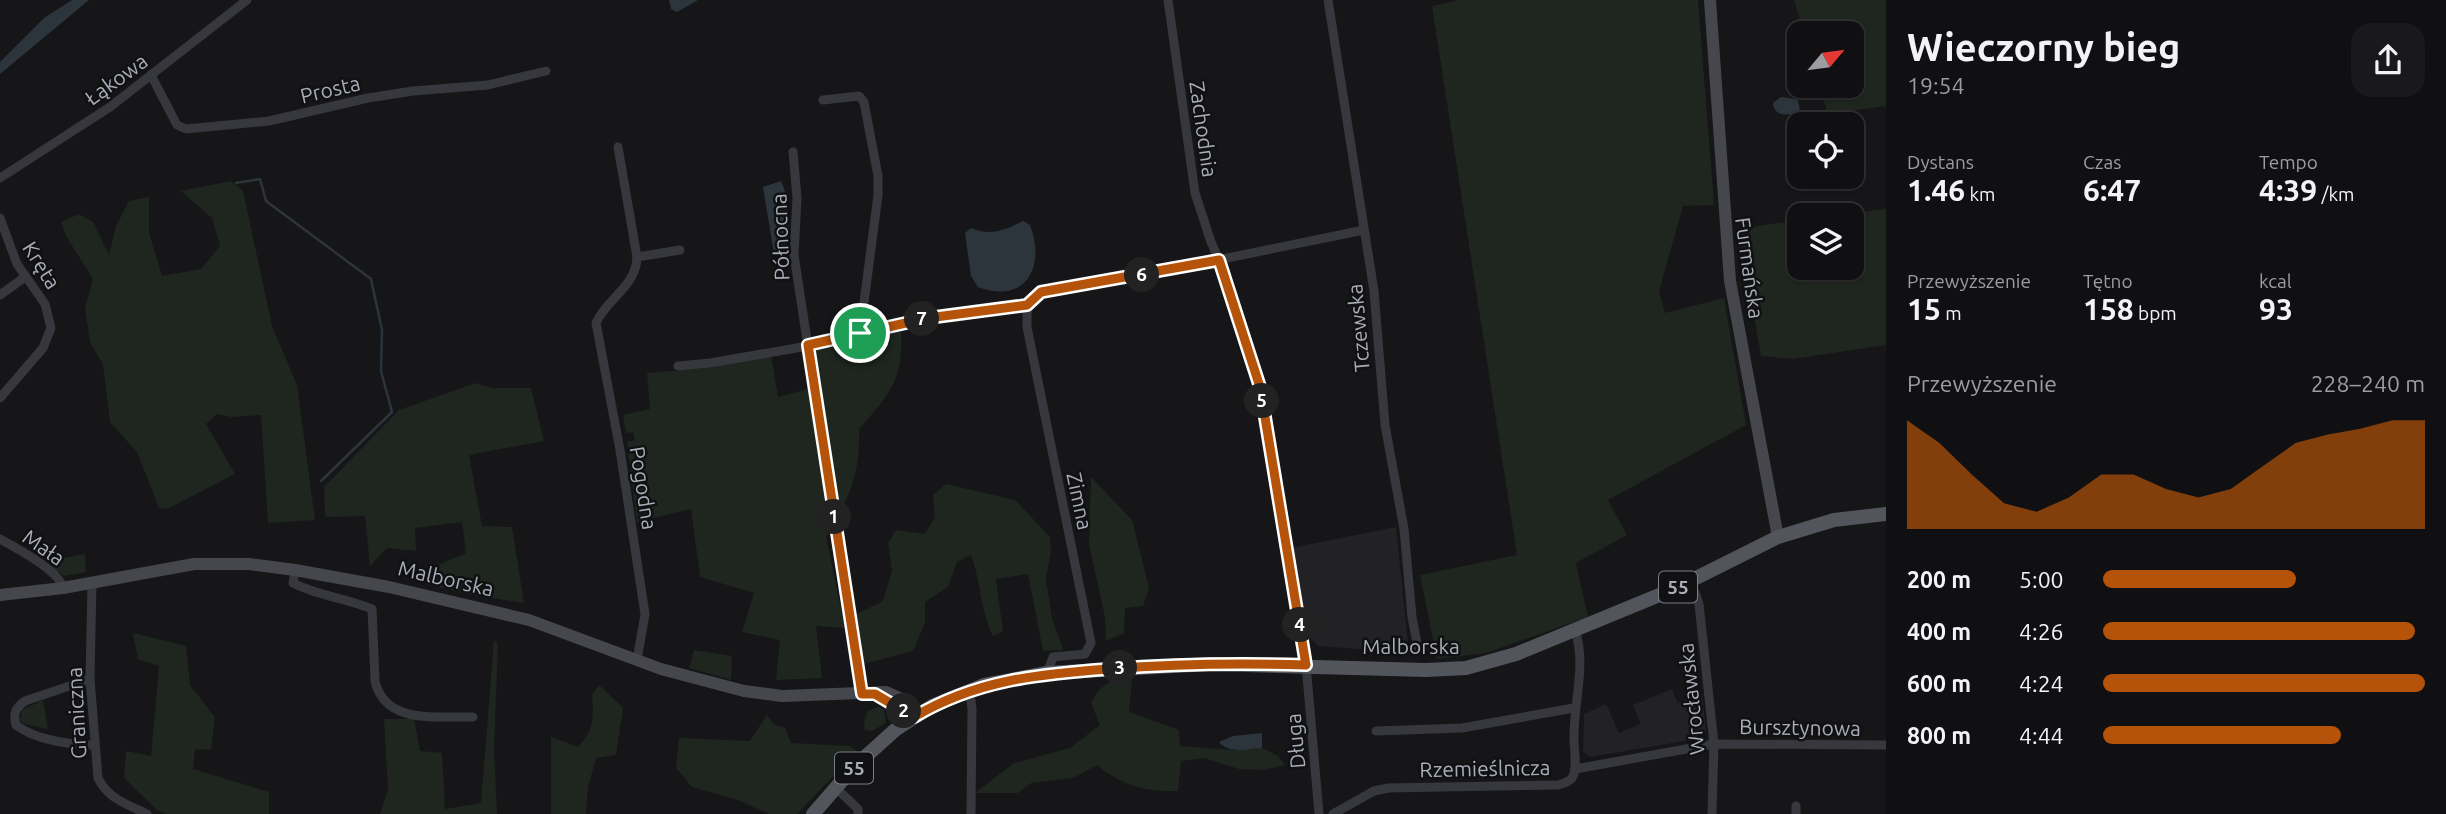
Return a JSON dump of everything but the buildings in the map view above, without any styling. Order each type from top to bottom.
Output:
[{"type":"main road","name":"Malborska","points":[[914,717],[965,691],[1016,677],[1047,673],[1211,664],[1426,670],[1466,668],[1517,654],[1691,582],[1778,537],[1834,520],[1886,514]]},
{"type":"main road","name":"55","points":[[813,814],[879,742],[914,717]]},
{"type":"street","name":"Łąkowa","points":[[0,178],[110,107],[247,0]]},
{"type":"street","name":"Zachodnia","points":[[1168,0],[1195,193],[1260,387],[1306,665]]},
{"type":"street","name":"Tczewska","points":[[1328,0],[1378,328],[1385,425],[1404,529],[1412,617],[1418,648],[1423,648]]},
{"type":"street","name":"Furmańska","points":[[1710,0],[1730,281],[1778,537]]},
{"type":"street","name":"Prosta","points":[[151,75],[177,125],[186,129],[270,121],[385,95],[488,85],[546,71]]},
{"type":"street","points":[[823,100],[852,95],[859,96],[864,102],[878,176],[860,333]]},
{"type":"street","points":[[618,147],[637,257],[680,250]]},
{"type":"street","name":"Północna","points":[[793,152],[797,198],[794,255],[868,694]]},
{"type":"street","name":"Kręta","points":[[0,218],[10,250],[50,316],[48,339],[0,398]]},
{"type":"street","points":[[677,366],[710,363],[808,345],[928,318],[1027,305],[1041,292],[1219,260],[1364,230]]},
{"type":"street","name":"Pogodna","points":[[637,257],[637,269],[596,323],[620,450],[645,614],[637,660]]},
{"type":"street","points":[[0,295],[25,277]]},
{"type":"street","name":"Zimna","points":[[1027,305],[1027,327],[1091,643],[1085,654],[1053,657],[1047,673]]},
{"type":"street","name":"Mała","points":[[0,539],[43,565],[62,581],[63,588]]},
{"type":"street","name":"Malborska","points":[[0,596],[63,588],[194,564],[249,564],[295,570],[389,587],[529,620],[702,682],[744,691],[782,696],[886,692],[904,699],[914,717]]},
{"type":"street","points":[[295,570],[293,583],[312,592],[334,595],[372,609],[375,681],[377,692],[388,706],[408,714],[473,717]]},
{"type":"street","name":"Wrocławska","points":[[1691,582],[1699,604],[1714,744],[1712,814]]},
{"type":"street","name":"Graniczna","points":[[92,583],[90,679],[98,778],[103,790],[147,814]]},
{"type":"street","name":"Rzemieślnicza","points":[[1334,814],[1374,791],[1388,788],[1558,785],[1572,778],[1575,769],[1574,708],[1578,688],[1579,653],[1575,630]]},
{"type":"street","name":"Długa","points":[[1306,665],[1319,814]]},
{"type":"street","points":[[90,679],[25,701],[17,706],[14,717],[16,726],[24,732],[94,745]]},
{"type":"street","points":[[965,691],[971,700],[972,710],[971,814]]},
{"type":"street","points":[[868,694],[914,717]]},
{"type":"street","points":[[898,707],[899,727]]},
{"type":"street","name":"Rzemieślnicza","points":[[1376,731],[1462,728],[1574,708]]},
{"type":"street","name":"Bursztynowa","points":[[1575,769],[1714,744],[1886,745]]},
{"type":"street","points":[[836,788],[858,809],[858,814]]},
{"type":"shaded area","points":[[72,0],[89,0],[0,74],[0,62],[44,18]]},
{"type":"shaded area","points":[[669,0],[698,0],[677,12],[671,9]]},
{"type":"shaded area","points":[[1458,0],[1698,0],[1714,205],[1683,206],[1659,291],[1665,313],[1724,298],[1746,425],[1608,500],[1627,535],[1576,563],[1588,617],[1486,653],[1437,659],[1420,575],[1517,555],[1432,6]]},
{"type":"shaded area","points":[[1794,0],[1886,0],[1886,106],[1827,112],[1823,98],[1864,98],[1864,21],[1800,21]]},
{"type":"shaded area","points":[[1781,97],[1798,99],[1800,112],[1787,112],[1787,115],[1779,113],[1773,103]]},
{"type":"shaded area","points":[[231,181],[243,191],[272,326],[297,385],[315,520],[268,523],[261,415],[231,417],[217,414],[206,424],[235,474],[167,509],[159,508],[137,452],[110,422],[103,365],[90,342],[85,308],[93,279],[66,236],[61,222],[79,214],[93,222],[109,255],[116,226],[129,201],[149,197],[149,233],[162,276],[201,269],[220,246],[212,218],[181,191]]},
{"type":"shaded area","points":[[781,181],[787,204],[788,232],[785,247],[776,253],[763,187]]},
{"type":"shaded area","points":[[1886,209],[1886,345],[1793,359],[1761,356],[1739,229],[1787,222],[1787,280],[1864,280],[1864,212]]},
{"type":"shaded area","points":[[1023,221],[1030,225],[1034,240],[1035,255],[1028,278],[1009,291],[978,287],[971,276],[965,233],[971,228],[984,232],[997,231]]},
{"type":"shaded area","points":[[901,331],[900,362],[893,385],[859,429],[858,460],[852,486],[826,537],[845,628],[816,626],[822,678],[776,680],[780,640],[742,632],[754,593],[700,577],[691,509],[637,522],[627,442],[635,440],[633,432],[626,433],[623,415],[650,409],[647,373],[708,368],[771,355],[778,397],[815,387],[810,351]]},
{"type":"shaded area","points":[[476,383],[492,388],[531,388],[544,441],[469,455],[482,526],[512,527],[524,603],[430,585],[433,567],[466,553],[462,522],[415,528],[416,551],[387,548],[370,566],[365,516],[325,517],[324,487],[399,410]]},
{"type":"shaded area","points":[[1091,477],[1132,520],[1149,588],[1143,606],[1125,608],[1124,633],[1106,641],[1105,617],[1089,544]]},
{"type":"shaded area","points":[[946,484],[1015,500],[1050,537],[1051,551],[1046,579],[1052,618],[1063,650],[1043,651],[1028,574],[996,579],[1003,631],[993,636],[985,616],[971,555],[957,562],[948,587],[925,602],[925,623],[913,651],[864,664],[855,615],[883,601],[892,570],[888,543],[896,530],[925,534],[935,517],[933,495]]},
{"type":"shaded area","points":[[1396,527],[1409,653],[1318,646],[1306,634],[1291,548]]},
{"type":"shaded area","points":[[85,554],[86,572],[64,576],[52,567],[57,559]]},
{"type":"shaded area","points":[[133,633],[186,646],[190,685],[215,717],[211,749],[195,750],[193,769],[269,792],[269,814],[165,814],[157,810],[124,778],[126,751],[151,756],[159,666],[138,659]]},
{"type":"shaded area","points":[[494,640],[498,644],[494,749],[497,814],[380,814],[388,790],[384,719],[414,719],[420,751],[442,753],[445,809],[481,803]]},
{"type":"shaded area","points":[[694,650],[732,656],[731,680],[689,668]]},
{"type":"shaded area","points":[[1132,678],[1129,712],[1179,730],[1180,746],[1235,750],[1262,748],[1278,756],[1285,765],[1264,770],[1239,769],[1204,758],[1181,761],[1178,791],[1166,791],[1125,783],[1097,765],[1073,778],[1031,783],[1018,793],[975,793],[1014,763],[1070,748],[1100,725],[1091,703],[1099,691],[1112,681]]},
{"type":"shaded area","points":[[599,685],[623,708],[616,755],[596,758],[588,787],[586,814],[551,814],[551,737],[578,747],[590,729],[593,716],[592,695]]},
{"type":"shaded area","points":[[1672,689],[1678,703],[1702,693],[1706,731],[1696,739],[1590,757],[1583,751],[1584,714],[1606,704],[1619,733],[1641,724],[1633,705]]},
{"type":"shaded area","points":[[43,700],[48,729],[24,724],[20,720],[22,710]]},
{"type":"shaded area","points":[[878,707],[884,710],[886,723],[872,731],[865,730],[864,720],[868,711]]},
{"type":"shaded area","points":[[767,715],[774,724],[785,728],[791,743],[850,746],[857,751],[797,814],[769,814],[738,800],[692,787],[676,768],[679,738],[750,741]]},
{"type":"shaded area","points":[[1262,733],[1262,748],[1233,749],[1219,742],[1233,736]]},
{"type":"waterway","points":[[236,183],[260,179],[266,201],[371,279],[382,330],[381,371],[392,412],[321,481]]},
{"type":"route","points":[[1219,260],[1260,387],[1275,491],[1304,641],[1306,665],[1241,663],[1126,667],[1016,677],[965,691],[914,717],[875,694],[862,694],[808,352],[808,345],[860,333],[928,318],[1027,305],[1041,292],[1219,260]]}]
